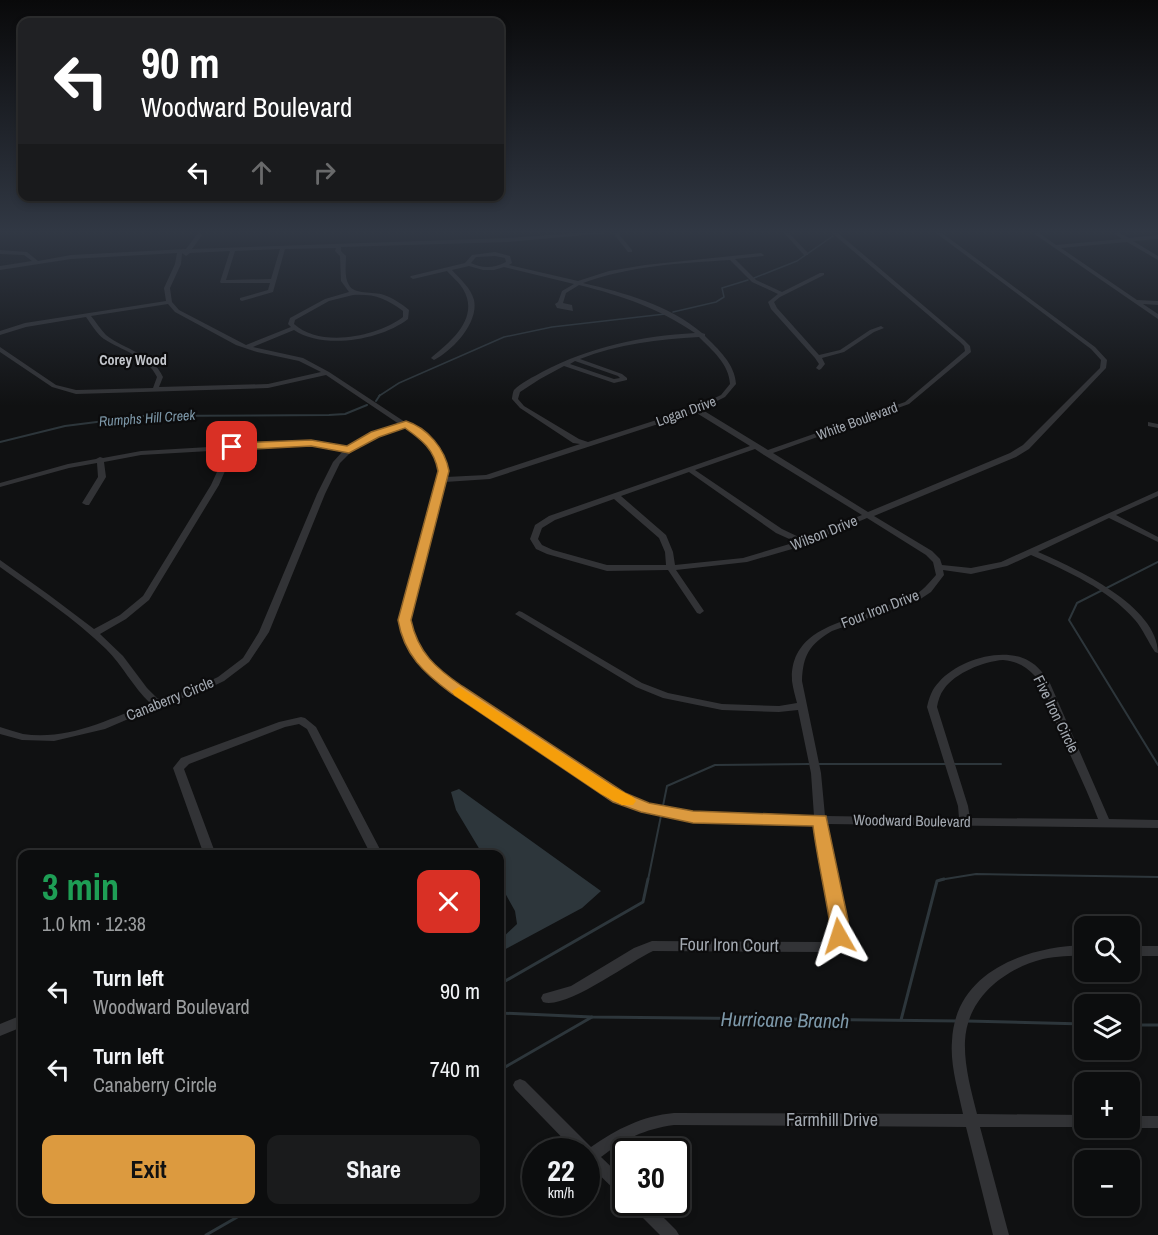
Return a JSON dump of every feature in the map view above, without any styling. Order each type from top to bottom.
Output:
[{"type":"street","points":[[0,333],[25,325],[169,302],[168,291]]},
{"type":"street","points":[[242,299],[269,293],[270,291]]},
{"type":"street","points":[[434,358],[461,334],[470,314],[470,296],[466,291]]},
{"type":"street","points":[[558,304],[564,291]]},
{"type":"street","name":"Logan Drive","points":[[442,480],[487,477],[696,409],[723,396],[730,390],[733,380],[728,366],[703,335],[674,315],[654,306],[599,291]]},
{"type":"street","points":[[775,291],[783,294]]},
{"type":"street","points":[[790,291],[772,301],[773,307],[818,357],[822,364],[819,368]]},
{"type":"street","name":"White Boulevard","points":[[767,453],[907,403],[968,351],[962,341],[902,291]]},
{"type":"street","name":"Wilson Drive","points":[[756,446],[546,520],[538,527],[534,539],[544,550],[588,564],[627,570],[744,560],[802,542],[1020,451],[1037,437],[1105,364],[1093,348],[1016,291]]},
{"type":"street","points":[[1119,291],[1158,317]]},
{"type":"street","points":[[353,293],[383,294],[406,310],[406,318],[387,328],[333,340],[303,333],[294,328],[290,321],[327,300],[353,293]]},
{"type":"street","name":"Woodward Boulevard","points":[[169,302],[184,316],[246,347],[300,359],[327,373],[406,424],[436,449],[442,462],[442,480],[404,620],[413,650],[430,670],[606,790],[647,808],[709,819],[1158,824]]},
{"type":"street","points":[[1136,302],[1158,303]]},
{"type":"street","points":[[87,315],[104,336],[153,365],[160,377],[155,390]]},
{"type":"street","points":[[246,347],[294,328]]},
{"type":"street","points":[[818,357],[842,351],[872,331],[881,328]]},
{"type":"street","points":[[588,444],[576,441],[522,407],[515,399],[516,394],[524,386],[593,351],[626,343],[703,335]]},
{"type":"street","points":[[0,350],[46,381],[64,390],[90,393],[276,386],[327,373]]},
{"type":"street","points":[[565,364],[614,381],[625,379],[621,375],[574,359]]},
{"type":"street","points":[[696,409],[929,554],[940,567],[956,571],[980,571],[1004,564],[1158,493]]},
{"type":"street","name":"Canaberry Circle","points":[[0,730],[22,737],[54,738],[101,727],[211,684],[239,666],[252,653],[274,610],[331,470],[349,450],[375,435],[406,424]]},
{"type":"street","points":[[0,485],[100,459],[141,453],[311,443],[349,450]]},
{"type":"street","points":[[94,633],[123,617],[146,598],[215,485],[232,447]]},
{"type":"street","points":[[86,503],[102,477],[100,459]]},
{"type":"street","points":[[689,468],[779,531],[802,542]]},
{"type":"street","points":[[615,495],[663,537],[669,552],[670,568],[700,611]]},
{"type":"street","points":[[1111,516],[1158,540]]},
{"type":"street","points":[[1032,552],[1125,605],[1143,624],[1158,650]]},
{"type":"street","points":[[0,563],[94,633],[129,668],[150,699],[158,703]]},
{"type":"street","name":"Four Iron Drive","points":[[820,820],[816,773],[796,666],[801,653],[813,639],[844,623],[916,598],[937,582],[940,567]]},
{"type":"street","points":[[519,614],[630,680],[666,696],[722,707],[779,709],[802,706]]},
{"type":"street","name":"Five Iron Circle","points":[[965,822],[963,806],[932,707],[933,698],[944,680],[982,659],[998,657],[1029,665],[1040,676],[1057,709],[1105,823]]},
{"type":"street","points":[[208,850],[178,768],[185,761],[283,724],[301,720],[311,727],[374,850]]},
{"type":"street","name":"Four Iron Court","points":[[547,998],[564,996],[583,987],[630,956],[652,946],[830,945],[839,936],[838,920],[820,820]]},
{"type":"street","points":[[1001,1235],[970,1120],[960,1070],[958,1035],[970,1002],[993,976],[1012,964],[1048,953],[1074,951]]},
{"type":"street","points":[[1140,951],[1158,951]]},
{"type":"street","points":[[0,1030],[18,1023]]},
{"type":"street","points":[[520,1085],[573,1138]]},
{"type":"street","name":"Farmhill Drive","points":[[600,1146],[635,1126],[654,1120],[1074,1121]]},
{"type":"street","points":[[1140,1122],[1158,1122]]},
{"type":"street","points":[[600,1165],[612,1177]]},
{"type":"street","points":[[651,1216],[671,1235]]},
{"type":"shaded area","points":[[459,789],[601,891],[582,908],[504,950],[504,936],[517,924],[515,911],[504,891],[504,850],[480,850],[456,810],[451,792]]},
{"type":"waterway","name":"Rumphs Hill Creek","points":[[673,312],[716,302],[724,297],[723,291]]},
{"type":"waterway","name":"Rumphs Hill Creek","points":[[380,396],[399,383],[504,337],[552,327],[665,314]]},
{"type":"waterway","name":"Rumphs Hill Creek","points":[[376,401],[380,396]]},
{"type":"waterway","name":"Rumphs Hill Creek","points":[[0,442],[65,426],[144,416],[329,415],[345,414],[367,405]]},
{"type":"waterway","points":[[1158,562],[1077,603],[1069,620],[1158,765]]},
{"type":"waterway","points":[[648,880],[667,786],[715,765],[809,764]]},
{"type":"waterway","points":[[818,764],[947,764]]},
{"type":"waterway","points":[[953,764],[1001,764]]},
{"type":"waterway","points":[[942,879],[976,874],[1158,877]]},
{"type":"waterway","points":[[504,982],[643,902],[648,879]]},
{"type":"waterway","points":[[901,1020],[937,881],[942,879]]},
{"type":"waterway","points":[[504,1013],[592,1017]]},
{"type":"waterway","name":"Hurricane Branch","points":[[504,1068],[592,1017]]},
{"type":"waterway","name":"Hurricane Branch","points":[[592,1017],[959,1021]]},
{"type":"waterway","name":"Hurricane Branch","points":[[967,1021],[1074,1024]]},
{"type":"waterway","name":"Hurricane Branch","points":[[1140,1025],[1158,1025]]},
{"type":"waterway","name":"Hurricane Branch","points":[[206,1235],[239,1216]]},
{"type":"slow traffic","points":[[459,691],[606,790],[628,801]]},
{"type":"district","name":"Corey Wood","points":[[133,360]]},
{"type":"route","points":[[232,447],[311,443],[349,450],[365,439],[406,424],[429,441],[441,457],[443,471],[404,620],[407,635],[418,657],[430,670],[456,690],[619,797],[647,808],[693,817],[820,820],[839,936]]}]
